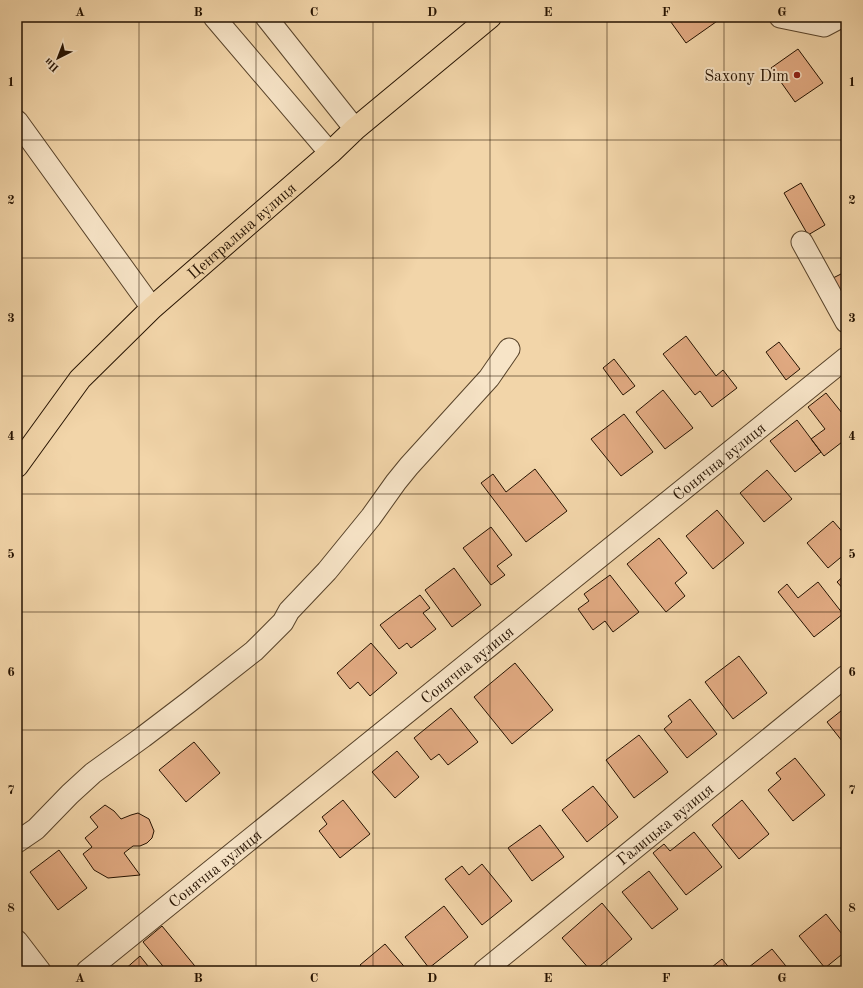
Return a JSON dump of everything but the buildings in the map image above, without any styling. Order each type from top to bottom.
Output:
[{"type":"main road","name":"Центральна вулиця","points":[[17,466],[80,379],[152,308],[330,153],[355,129],[490,17]]},
{"type":"street","points":[[214,17],[330,153]]},
{"type":"street","points":[[266,17],[355,129]]},
{"type":"street","points":[[780,17],[824,26],[841,17]]},
{"type":"street","points":[[17,121],[152,308]]},
{"type":"street","points":[[802,242],[846,322]]},
{"type":"street","points":[[17,842],[36,829],[93,773],[143,738],[254,651],[283,622],[289,611],[327,571],[409,466],[489,378],[509,349]]},
{"type":"street","name":"Сонячна вулиця","points":[[87,971],[846,358]]},
{"type":"street","name":"Галицька вулиця","points":[[484,971],[846,676]]},
{"type":"street","points":[[17,941],[40,971]]},
{"type":"place","name":"Saxony Dim","points":[[797,75]]}]
